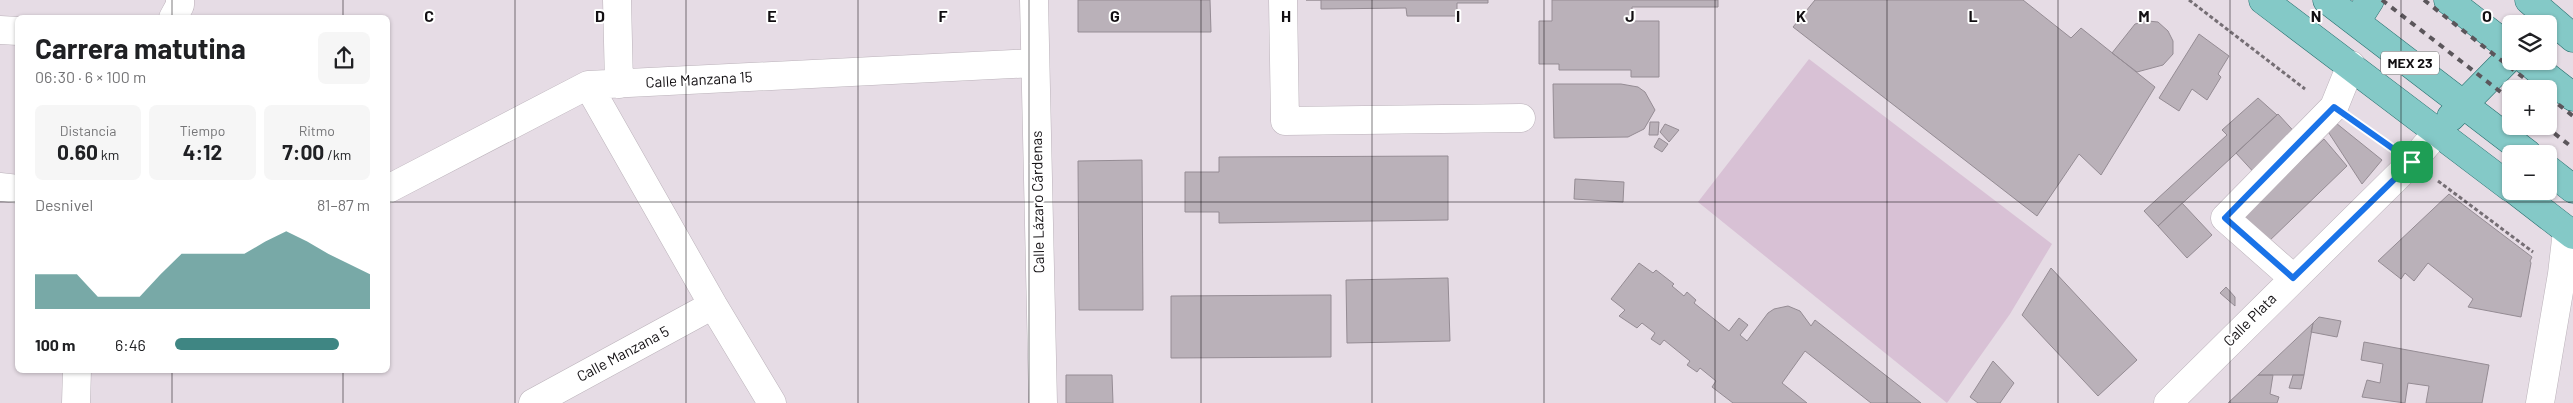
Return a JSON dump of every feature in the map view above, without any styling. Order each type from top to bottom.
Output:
[{"type":"main road","points":[[2263,0],[2502,181]]},
{"type":"main road","name":"MEX 23","points":[[2327,0],[2363,11],[2464,104],[2516,145]]},
{"type":"main road","points":[[2448,0],[2502,42]]},
{"type":"main road","points":[[2534,11],[2569,28]]},
{"type":"main road","points":[[2438,131],[2502,65]]},
{"type":"main road","points":[[2538,70],[2573,97]]},
{"type":"main road","points":[[2557,176],[2573,189]]},
{"type":"main road","points":[[2528,200],[2570,233]]},
{"type":"street","points":[[175,15],[180,5],[180,0]]},
{"type":"street","points":[[617,0],[619,84]]},
{"type":"street","name":"Calle Lázaro Cárdenas","points":[[1034,0],[1038,400]]},
{"type":"street","points":[[1283,0],[1285,121],[1521,118]]},
{"type":"street","points":[[0,30],[15,31]]},
{"type":"street","name":"Calle Manzana 15","points":[[390,188],[588,85],[1036,63]]},
{"type":"street","points":[[2293,278],[2225,218],[2334,107],[2351,65]]},
{"type":"street","points":[[588,85],[713,306],[772,403]]},
{"type":"street","name":"Calle Plata","points":[[2168,403],[2412,162],[2438,131]]},
{"type":"street","points":[[0,187],[15,189]]},
{"type":"street","points":[[2540,403],[2570,233]]},
{"type":"street","name":"Calle Manzana 5","points":[[533,403],[713,306]]},
{"type":"street","points":[[76,403],[77,373]]},
{"type":"path","points":[[2189,0],[2297,84],[2334,107],[2412,162],[2562,274]]},
{"type":"shaded area","points":[[1809,59],[2052,244],[2010,314],[1947,403],[1698,202]]},
{"type":"building","points":[[1078,0],[1210,0],[1211,32],[1078,32]]},
{"type":"building","points":[[1321,0],[1488,0],[1488,3],[1457,3],[1457,16],[1407,16],[1406,8],[1321,9]]},
{"type":"building","points":[[1552,0],[1718,0],[1718,7],[1632,7],[1632,21],[1659,21],[1659,77],[1631,77],[1631,70],[1559,70],[1559,64],[1539,64],[1539,21],[1552,21]]},
{"type":"building","points":[[1815,0],[2023,0],[2071,38],[2081,28],[2155,87],[2101,175],[2079,154],[2037,216],[1793,27]]},
{"type":"building","points":[[2148,21],[2158,22],[2168,31],[2173,41],[2173,54],[2163,65],[2137,72],[2112,53],[2135,24]]},
{"type":"building","points":[[2199,34],[2229,56],[2218,74],[2221,77],[2207,100],[2192,89],[2179,111],[2159,98]]},
{"type":"building","points":[[1553,84],[1621,84],[1638,87],[1645,92],[1655,110],[1644,129],[1628,137],[1554,138]]},
{"type":"building","points":[[2258,98],[2277,115],[2158,226],[2144,211],[2227,135],[2222,130]]},
{"type":"building","points":[[2278,114],[2300,138],[2258,177],[2236,153]]},
{"type":"building","points":[[2331,119],[2382,160],[2362,184],[2325,127]]},
{"type":"building","points":[[1650,122],[1659,122],[1658,135],[1649,135]]},
{"type":"building","points":[[1665,124],[1679,130],[1669,142],[1660,132]]},
{"type":"building","points":[[1659,138],[1668,144],[1662,152],[1654,147]]},
{"type":"building","points":[[2324,139],[2347,166],[2266,244],[2242,217]]},
{"type":"building","points":[[1448,156],[1448,220],[1219,223],[1219,212],[1185,212],[1185,172],[1219,172],[1219,157]]},
{"type":"building","points":[[1142,160],[1143,310],[1079,310],[1078,161]]},
{"type":"building","points":[[1575,179],[1624,182],[1623,202],[1574,199]]},
{"type":"building","points":[[2449,194],[2532,257],[2521,317],[2468,307],[2473,299],[2428,263],[2414,281],[2405,273],[2401,279],[2378,261]]},
{"type":"building","points":[[2182,203],[2212,235],[2187,258],[2158,226]]},
{"type":"building","points":[[1639,263],[1653,273],[1656,270],[1674,284],[1672,286],[1684,296],[1687,292],[1696,300],[1694,303],[1729,331],[1739,318],[1748,325],[1740,335],[1747,341],[1768,313],[1774,309],[1788,306],[1800,311],[1811,326],[1815,320],[1921,403],[1871,403],[1805,351],[1782,383],[1807,403],[1733,403],[1712,387],[1716,381],[1700,368],[1697,372],[1687,365],[1690,361],[1664,340],[1660,345],[1651,339],[1655,333],[1642,323],[1637,328],[1619,316],[1625,310],[1611,299]]},
{"type":"building","points":[[2051,268],[2137,360],[2098,396],[2022,315]]},
{"type":"building","points":[[1448,278],[1450,341],[1347,343],[1346,280]]},
{"type":"building","points":[[2226,287],[2235,297],[2235,306],[2220,293]]},
{"type":"building","points":[[1331,295],[1331,357],[1171,358],[1171,296]]},
{"type":"building","points":[[2319,317],[2341,321],[2337,337],[2311,332],[2313,323]]},
{"type":"building","points":[[2313,323],[2304,375],[2258,375]]},
{"type":"building","points":[[2364,342],[2489,365],[2482,403],[2426,403],[2429,386],[2408,383],[2405,403],[2362,397],[2367,380],[2380,383],[2383,364],[2361,360]]},
{"type":"building","points":[[1993,361],[2014,383],[2000,403],[1978,403],[1970,397]]},
{"type":"building","points":[[1066,375],[1112,375],[1113,403],[1066,403]]},
{"type":"building","points":[[2258,375],[2273,375],[2270,394],[2279,397],[2277,403],[2228,403]]},
{"type":"building","points":[[2293,375],[2304,375],[2301,389],[2289,388]]},
{"type":"railway","points":[[2382,0],[2502,93]]},
{"type":"railway","points":[[2424,0],[2526,80]]},
{"type":"railway","points":[[2557,103],[2573,116]]},
{"type":"railway","points":[[2556,135],[2573,148]]},
{"type":"route","points":[[2334,107],[2412,162],[2293,278],[2225,218],[2334,107]]}]
